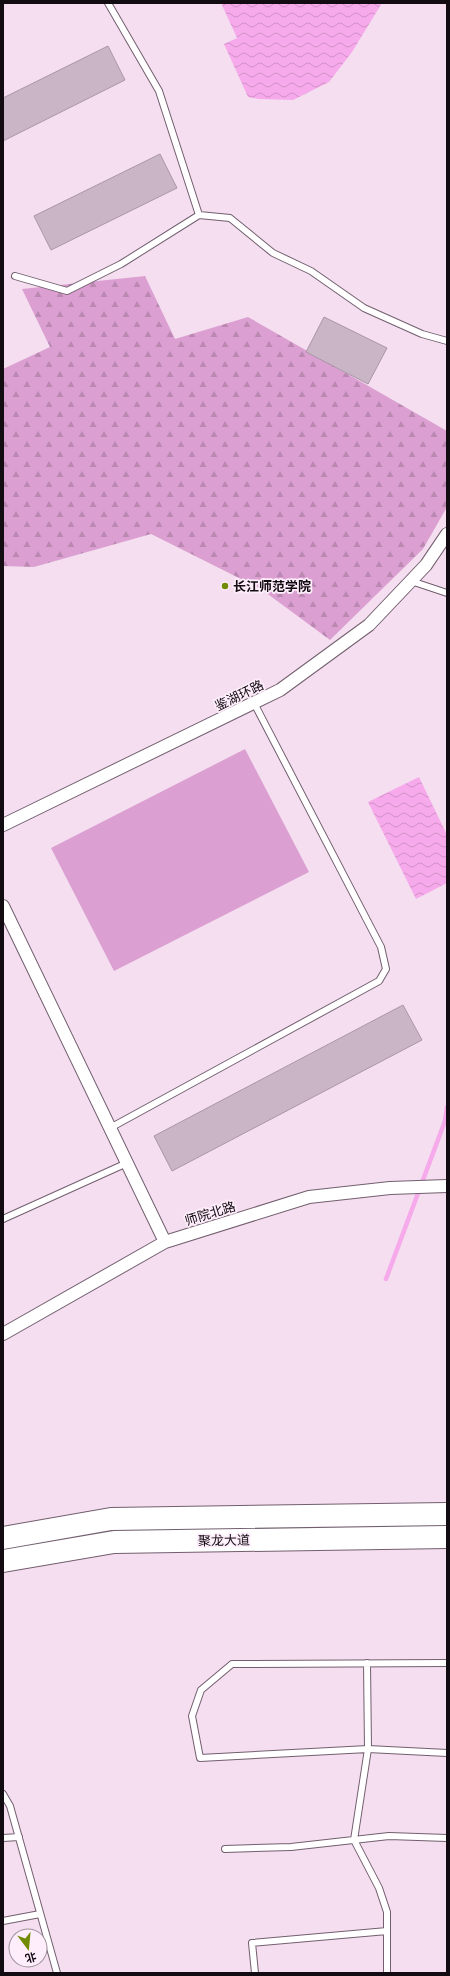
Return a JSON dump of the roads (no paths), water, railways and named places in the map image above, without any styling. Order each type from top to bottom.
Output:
[{"type":"highway","name":"聚龙大道","points":[[3,1538],[112,1519],[447,1514]]},
{"type":"highway","name":"聚龙大道","points":[[3,1561],[114,1542],[447,1537]]},
{"type":"street","name":"鉴湖环路","points":[[3,825],[280,690],[369,625],[426,565],[447,534]]},
{"type":"street","points":[[3,906],[165,1242]]},
{"type":"street","name":"师院北路","points":[[3,1334],[165,1242],[309,1197],[390,1188],[447,1186]]},
{"type":"lane","points":[[108,3],[159,91],[199,215]]},
{"type":"lane","points":[[15,276],[67,291],[121,264],[199,215],[230,218],[273,253],[311,271],[364,308],[422,334],[447,341]]},
{"type":"lane","points":[[411,581],[447,593]]},
{"type":"lane","points":[[110,1128],[379,981],[386,968],[381,947],[254,703]]},
{"type":"lane","points":[[3,1219],[127,1163]]},
{"type":"lane","points":[[367,1663],[368,1749],[354,1840],[379,1888],[387,1912],[387,1973]]},
{"type":"lane","points":[[447,1663],[232,1664],[201,1690],[192,1716],[200,1758],[368,1749],[447,1753]]},
{"type":"lane","points":[[3,1794],[10,1806],[57,1973]]},
{"type":"lane","points":[[225,1850],[291,1847],[389,1836],[447,1838]]},
{"type":"lane","points":[[3,1838],[19,1837]]},
{"type":"lane","points":[[3,1921],[40,1914]]},
{"type":"lane","points":[[255,1973],[252,1943],[387,1931]]},
{"type":"water","points":[[221,3],[382,3],[352,52],[329,82],[293,100],[259,99],[248,97],[224,44],[237,38]]},
{"type":"water","points":[[419,777],[447,835],[447,883],[416,899],[368,802]]},
{"type":"waterway","points":[[386,1279],[445,1121],[447,1107]]},
{"type":"place","name":"长江师范学院","points":[[225,586]]}]
